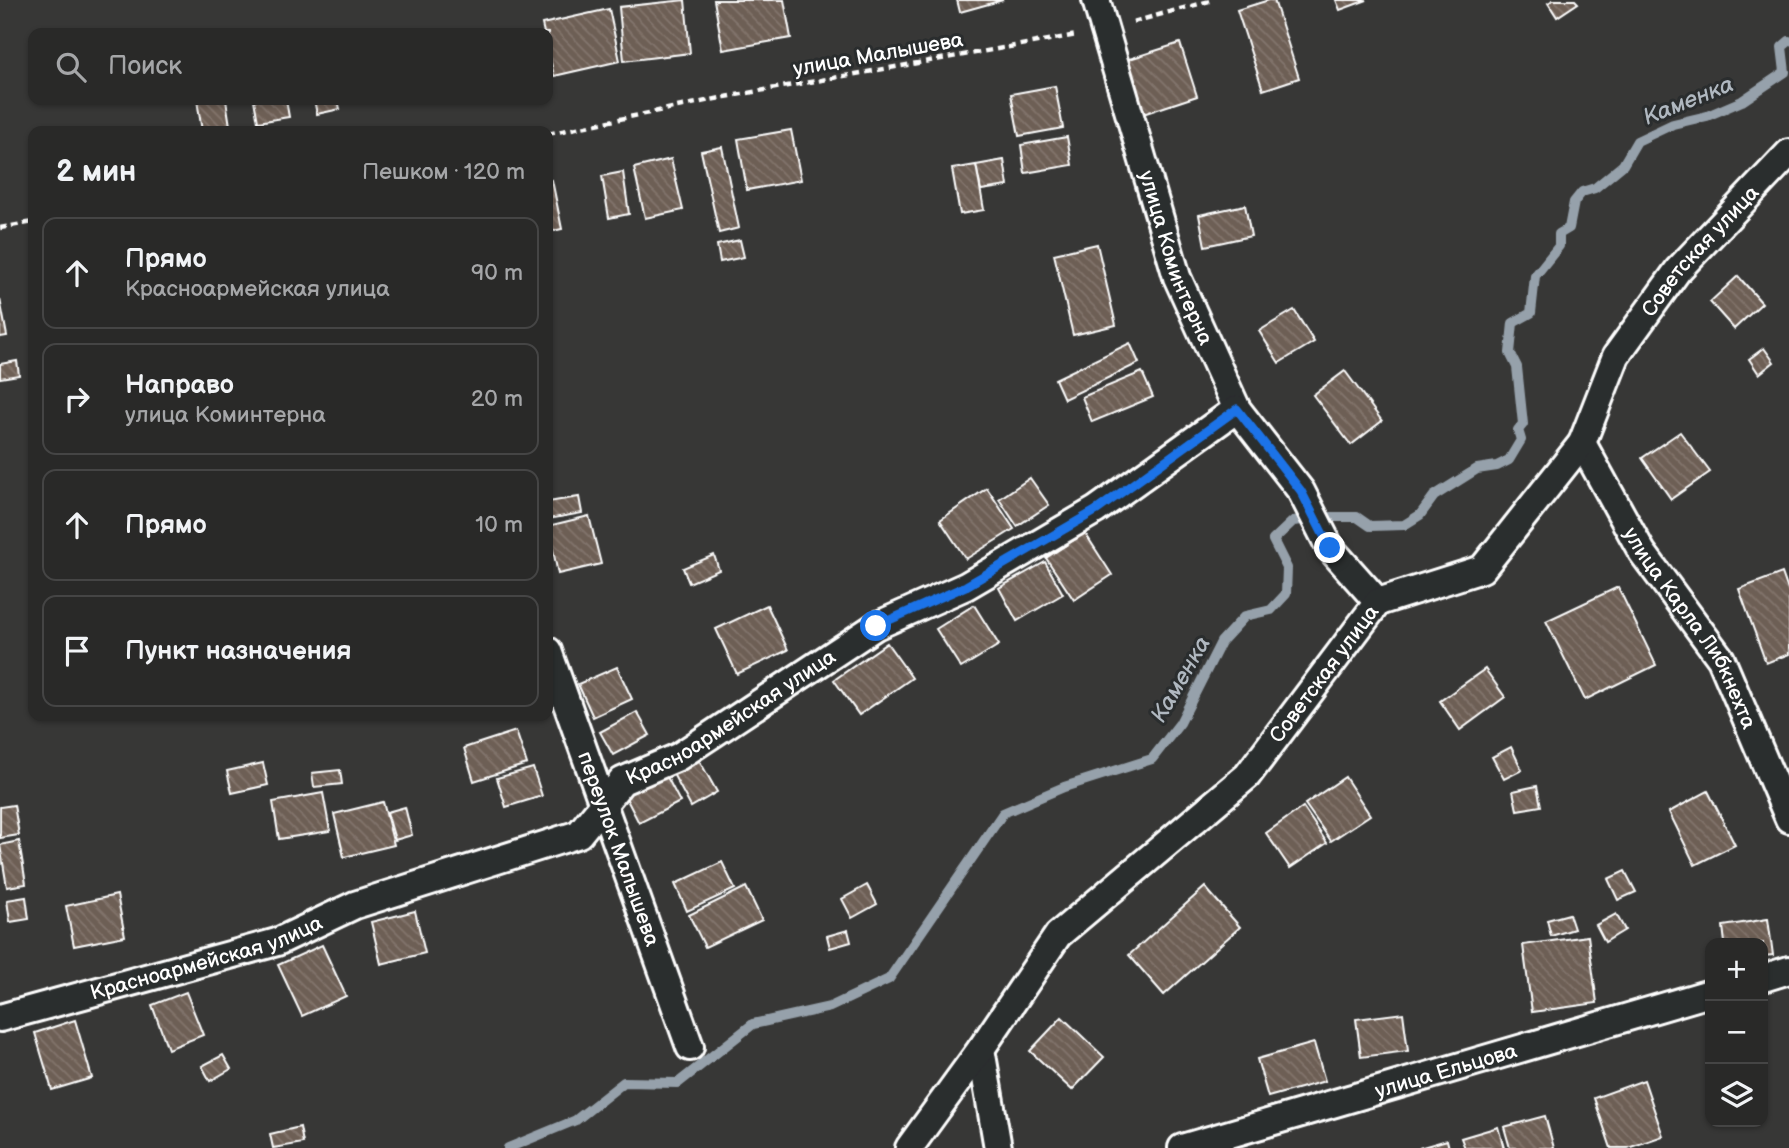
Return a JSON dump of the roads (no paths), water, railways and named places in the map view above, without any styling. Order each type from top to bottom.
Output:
[{"type":"street","name":"улица Коминтерна","points":[[1097,0],[1177,277],[1237,409],[1301,491],[1330,548],[1378,602]]},
{"type":"street","name":"Советская улица","points":[[909,1148],[1058,936],[1247,776],[1378,602],[1482,569],[1582,443],[1616,356],[1678,270],[1789,153]]},
{"type":"street","name":"Красноармейская улица","points":[[0,1018],[277,942],[355,905],[579,834],[622,781],[678,757],[876,626],[966,586],[1097,510],[1237,409]]},
{"type":"street","name":"улица Карла Либкнехта","points":[[1582,443],[1642,552],[1721,659],[1789,819]]},
{"type":"street","name":"переулок Малышева","points":[[553,665],[690,1047]]},
{"type":"street","points":[[1768,976],[1789,970]]},
{"type":"street","name":"улица Ельцова","points":[[1182,1148],[1705,994]]},
{"type":"street","points":[[981,1049],[998,1148]]},
{"type":"waterway","name":"Каменка","points":[[508,1148],[576,1120],[624,1082],[678,1083],[753,1024],[830,1007],[889,979],[1003,813],[1064,787],[1152,759],[1180,723],[1221,642],[1245,616],[1271,610],[1286,594],[1287,568],[1273,540],[1293,521],[1357,517],[1370,526],[1404,525],[1420,515],[1434,496],[1477,469],[1497,466],[1509,460],[1521,440],[1518,430],[1523,424],[1517,367],[1510,353],[1513,323],[1531,313],[1535,276],[1559,246],[1559,234],[1569,228],[1574,202],[1582,192],[1595,188],[1623,165],[1637,141],[1673,124],[1707,116],[1742,101],[1785,72],[1782,47],[1789,41]]}]
